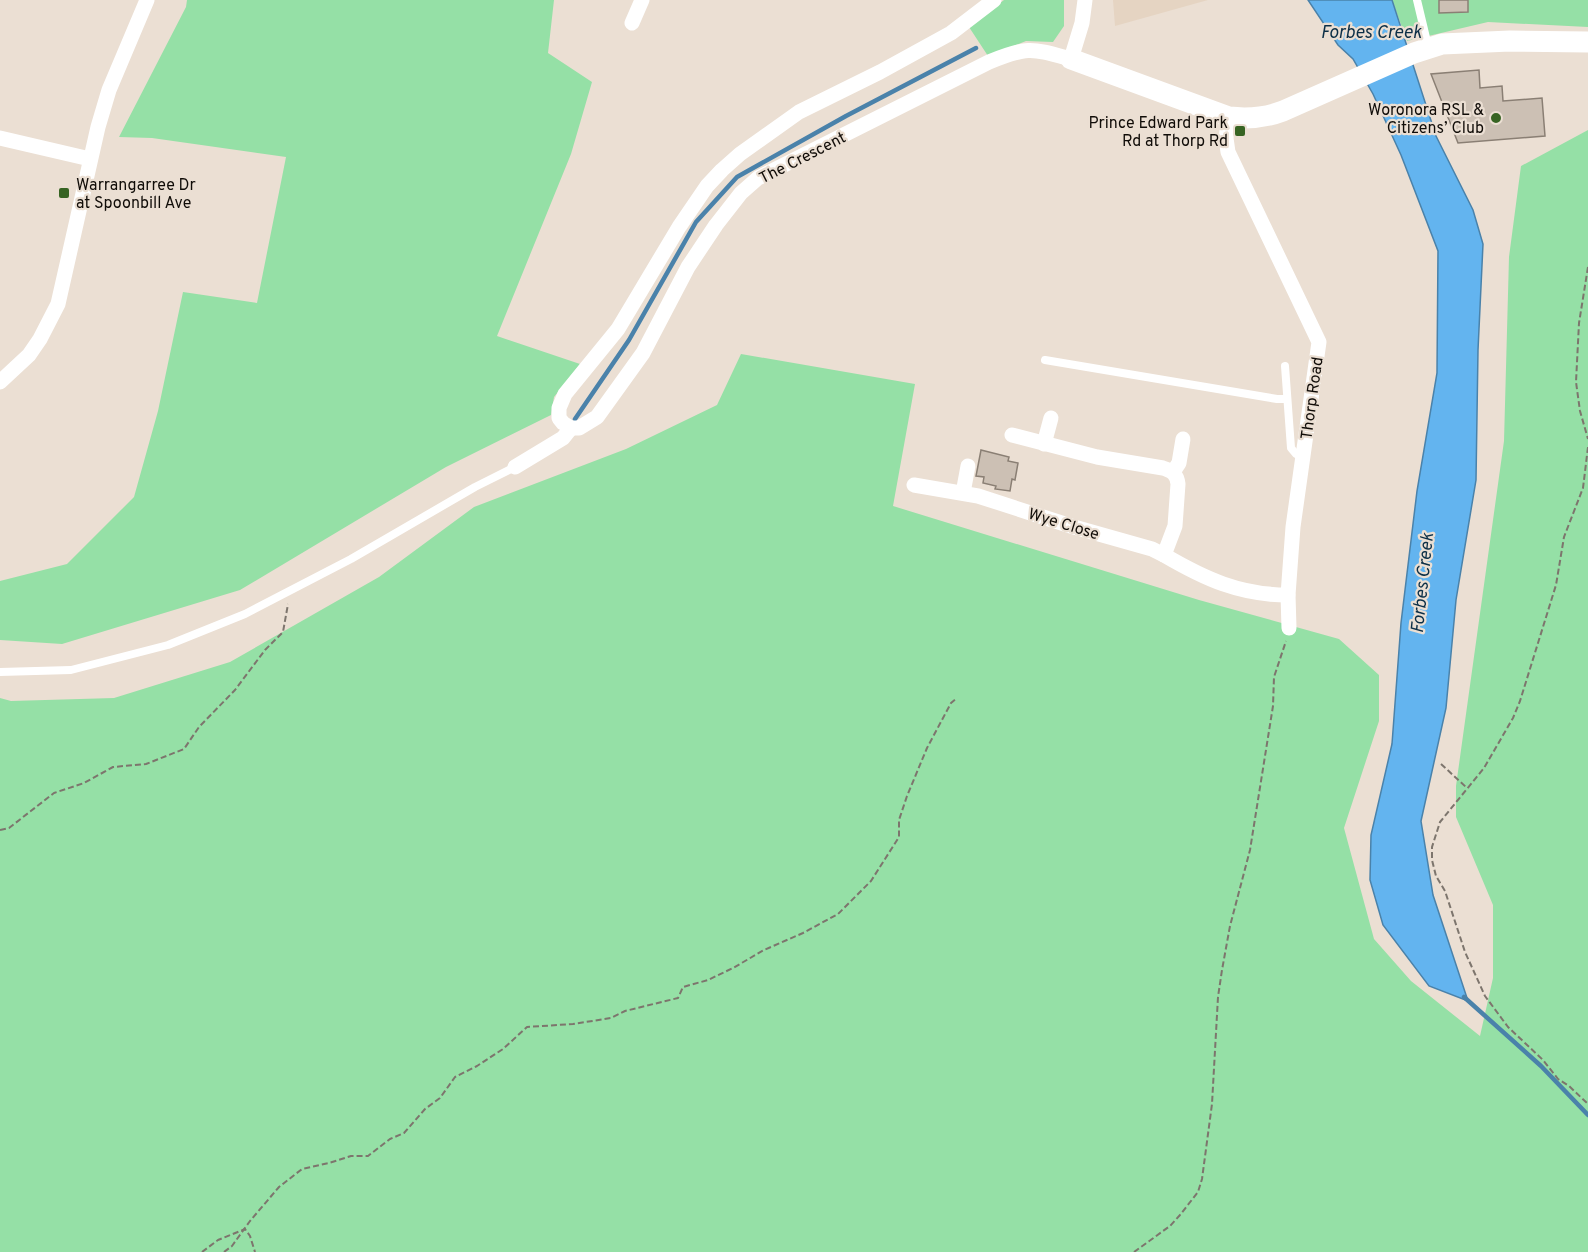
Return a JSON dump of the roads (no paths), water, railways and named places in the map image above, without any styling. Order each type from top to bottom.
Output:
[{"type":"street","points":[[0,382],[29,355],[45,331],[58,304],[90,159],[109,90],[147,0]]},
{"type":"street","points":[[633,23],[642,0]]},
{"type":"street","name":"The Crescent","points":[[994,0],[951,33],[880,72],[799,112],[740,154],[722,170],[707,186],[679,227],[618,329],[565,394],[559,408],[559,418],[562,423],[571,428],[579,428],[597,417],[643,352],[688,267],[716,225],[750,184],[989,62],[1016,51],[1039,50],[1071,59]]},
{"type":"street","points":[[1085,0],[1082,23],[1071,59],[1228,117],[1253,118],[1276,114],[1421,50],[1458,42],[1588,42]]},
{"type":"street","name":"Thorp Road","points":[[1228,117],[1226,138],[1228,152],[1319,342],[1293,527],[1288,595],[1289,628]]},
{"type":"street","points":[[0,138],[90,159]]},
{"type":"street","points":[[1044,444],[1051,418]]},
{"type":"street","name":"The Crescent","points":[[515,467],[563,438],[571,428]]},
{"type":"street","points":[[1012,435],[1096,457],[1163,468],[1173,472],[1178,478],[1175,526],[1164,555]]},
{"type":"street","points":[[1173,472],[1179,463],[1183,439]]},
{"type":"street","points":[[963,493],[968,466]]},
{"type":"street","name":"Wye Close","points":[[914,485],[963,493],[1136,544],[1232,588],[1266,595],[1288,595]]},
{"type":"lane","points":[[1417,0],[1421,50]]},
{"type":"lane","points":[[1045,360],[1287,399]]},
{"type":"lane","points":[[1285,366],[1291,448],[1296,454],[1303,456]]},
{"type":"lane","points":[[0,672],[72,669],[168,645],[245,614],[351,559],[474,487],[515,467]]},
{"type":"water","name":"Forbes Creek","points":[[1308,0],[1392,0],[1436,136],[1473,210],[1483,244],[1478,350],[1476,480],[1456,600],[1446,708],[1421,821],[1433,895],[1468,1001],[1429,986],[1383,925],[1370,880],[1371,835],[1392,744],[1401,623],[1417,491],[1437,373],[1438,251],[1401,155],[1373,94],[1353,59],[1338,45]]},
{"type":"waterway","points":[[575,419],[629,340],[696,222],[737,177],[846,116],[976,48]]},
{"type":"waterway","name":"Forbes Creek","points":[[1464,997],[1541,1066],[1588,1115]]},
{"type":"place","name":"Woronora RSL & Citizens’ Club","points":[[1496,118]]},
{"type":"place","name":"Prince Edward Park Rd at Thorp Rd","points":[[1240,131]]},
{"type":"place","name":"Warrangarree Dr at Spoonbill Ave","points":[[64,193]]}]
